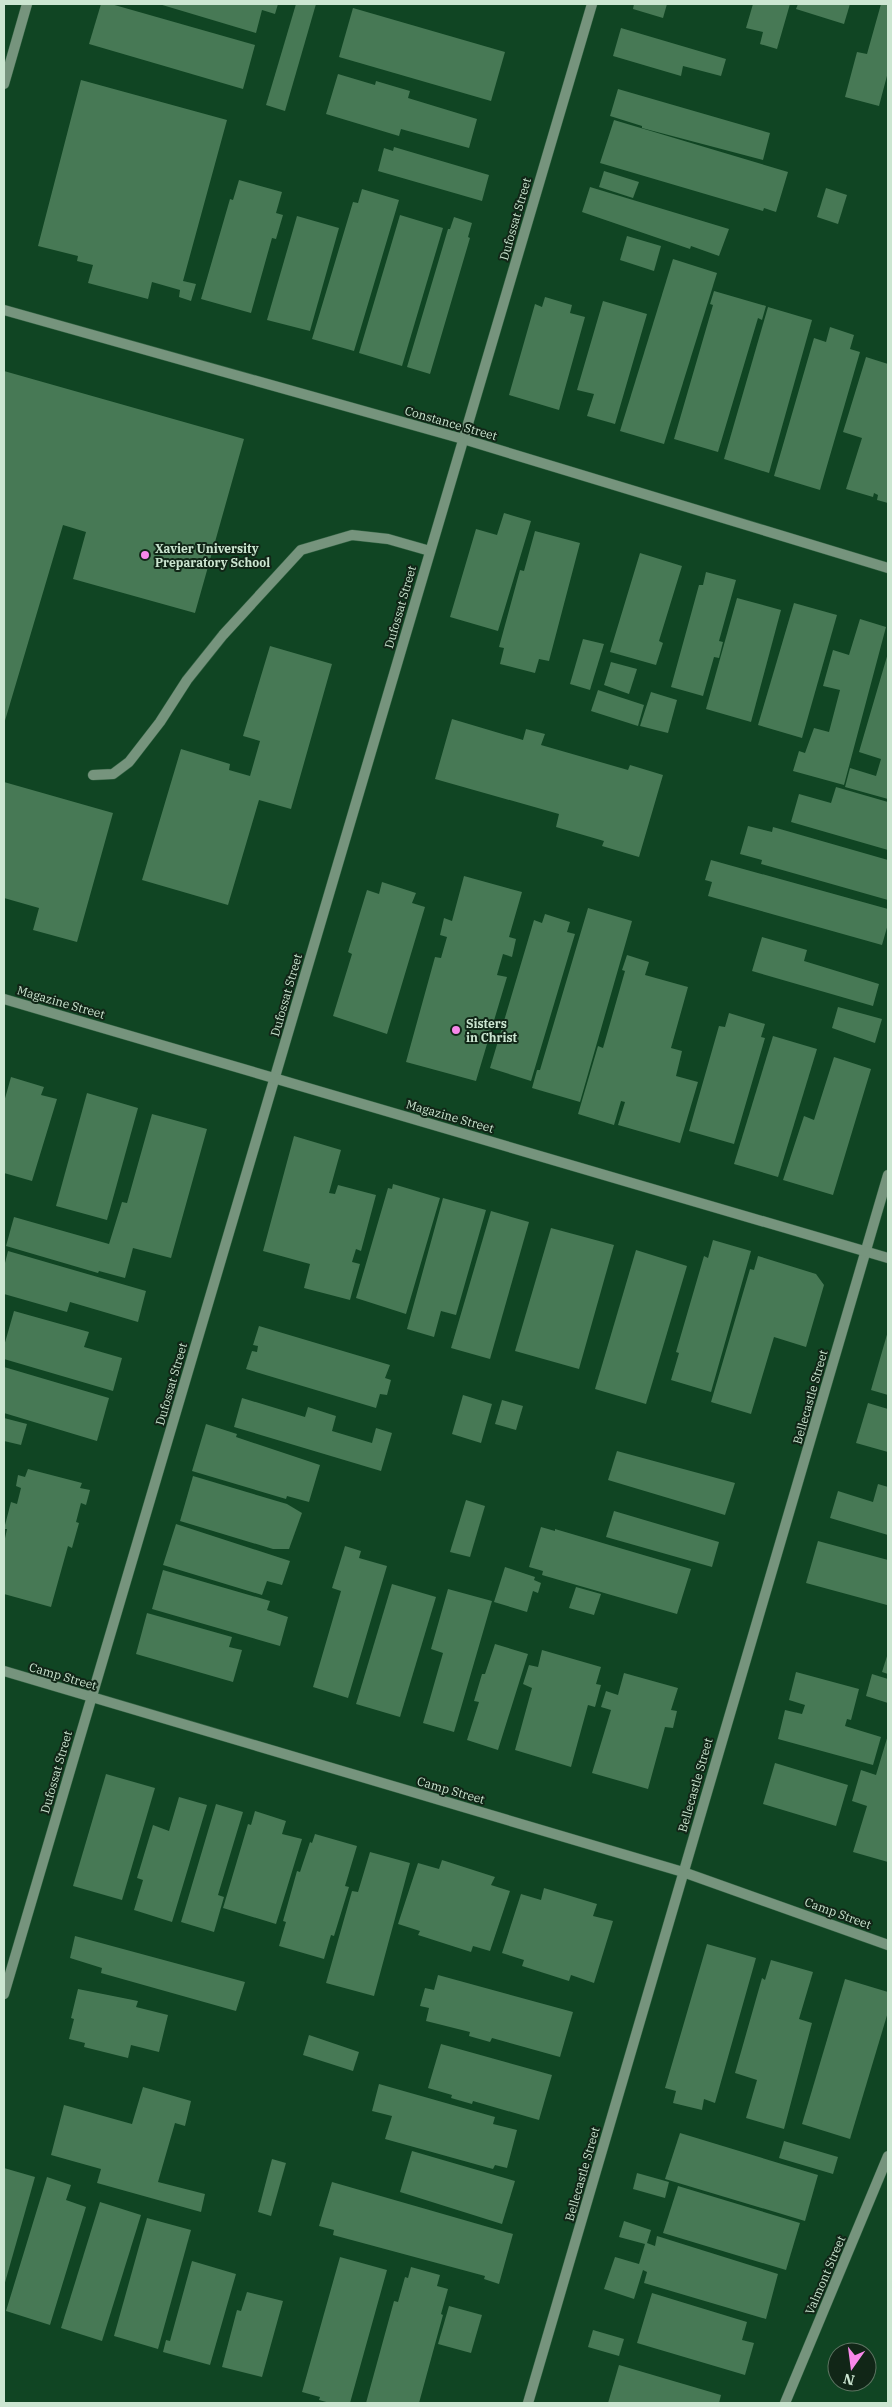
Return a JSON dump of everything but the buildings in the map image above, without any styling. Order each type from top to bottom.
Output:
[{"type":"street","points":[[4,84],[27,4]]},
{"type":"street","name":"Dufossat Street","points":[[4,1994],[592,4]]},
{"type":"street","name":"Constance Street","points":[[4,310],[463,439],[888,568]]},
{"type":"street","points":[[93,775],[113,774],[129,762],[160,722],[187,680],[223,635],[301,550],[352,535],[388,539],[430,550]]},
{"type":"street","name":"Magazine Street","points":[[4,999],[888,1258]]},
{"type":"street","name":"Bellecastle Street","points":[[528,2403],[682,1872],[888,1175]]},
{"type":"street","name":"Camp Street","points":[[4,1672],[682,1872],[888,1945]]},
{"type":"street","name":"Valmont Street","points":[[785,2403],[888,2156]]},
{"type":"place","name":"Xavier University Preparatory School","points":[[145,555]]},
{"type":"place","name":"Sisters in Christ","points":[[456,1030]]}]
